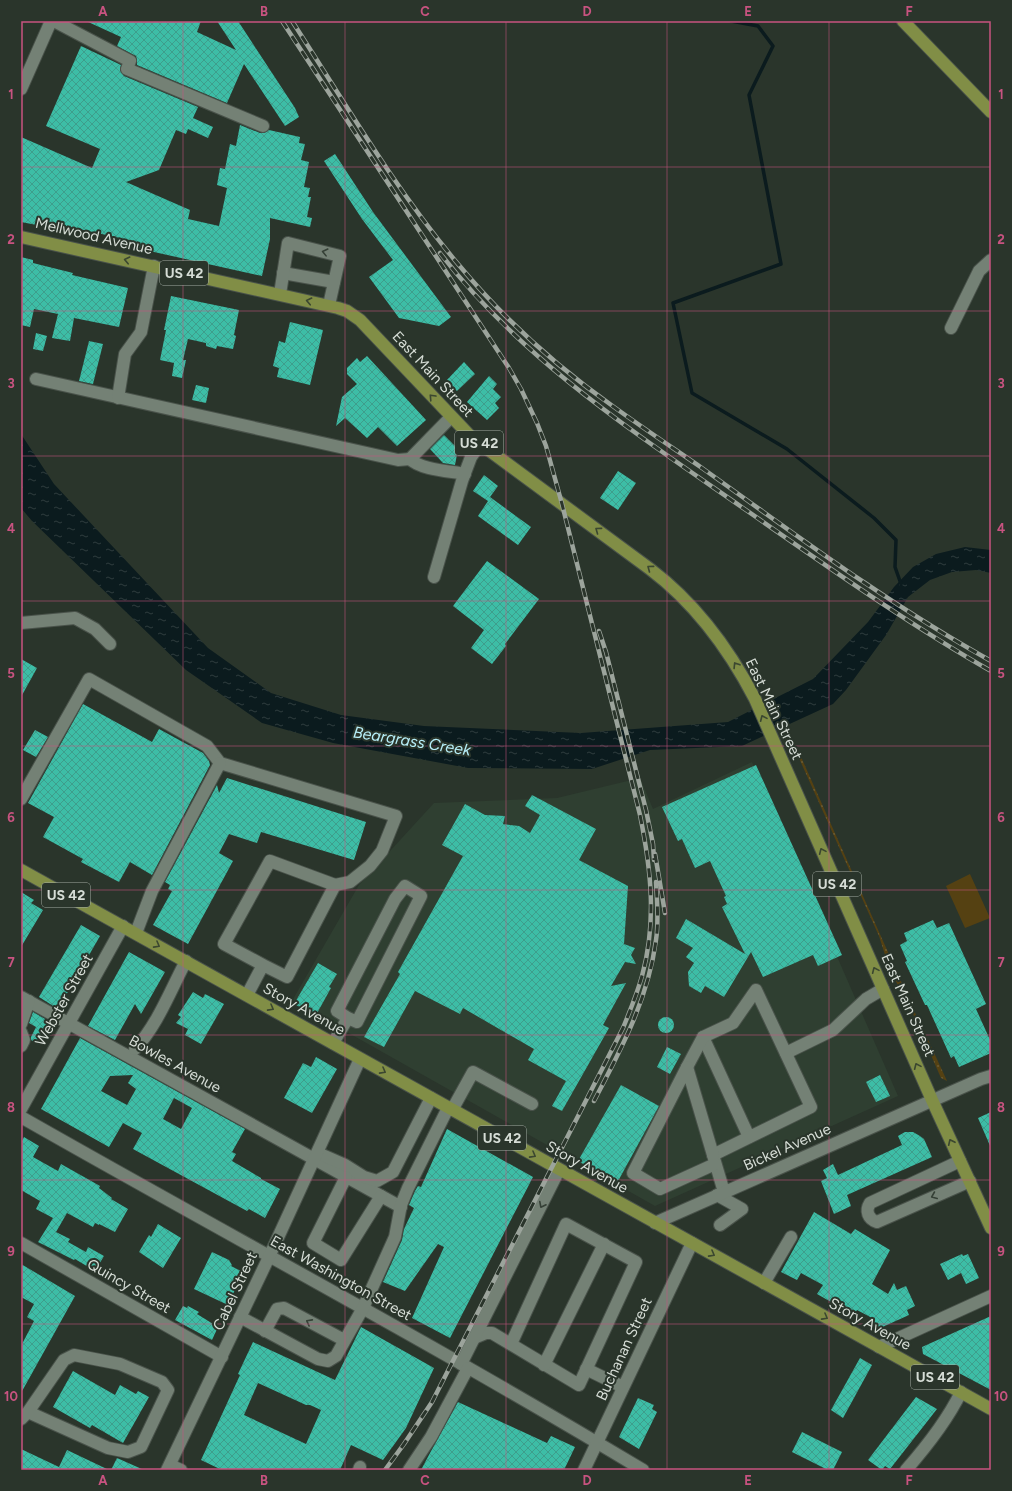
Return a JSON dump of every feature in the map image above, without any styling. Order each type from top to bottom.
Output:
[{"type":"main road","points":[[904,21],[991,112]]},
{"type":"main road","name":"Mellwood Avenue","points":[[21,237],[329,305],[347,311]]},
{"type":"main road","name":"East Main Street","points":[[347,311],[360,320],[471,437],[668,582],[687,601],[711,630],[731,658],[744,678],[754,699],[932,1100],[991,1228]]},
{"type":"main road","name":"Story Avenue","points":[[21,870],[991,1409]]},
{"type":"street","points":[[21,89],[50,21]]},
{"type":"street","points":[[54,21],[130,62],[127,69],[263,126]]},
{"type":"street","points":[[280,294],[288,243],[340,256],[329,305]]},
{"type":"street","points":[[951,328],[979,271],[991,260]]},
{"type":"street","points":[[118,398],[125,354],[141,332],[154,266]]},
{"type":"street","points":[[283,273],[334,282]]},
{"type":"street","points":[[36,379],[398,460],[410,459],[451,417]]},
{"type":"street","points":[[434,577],[465,474],[471,457],[480,444]]},
{"type":"street","points":[[410,459],[413,462],[423,466],[465,474]]},
{"type":"street","points":[[21,623],[74,618],[95,629],[110,644]]},
{"type":"street","points":[[21,799],[89,679],[207,746],[220,763],[396,816],[382,851],[370,866],[350,882],[335,885],[270,861],[224,944],[287,977],[335,885]]},
{"type":"street","points":[[136,934],[152,891],[220,763]]},
{"type":"street","points":[[404,886],[421,896],[357,1022],[348,1018],[337,1011],[395,899],[404,886]]},
{"type":"street","name":"Webster Street","points":[[21,1109],[123,926]]},
{"type":"street","points":[[135,1049],[164,1005],[186,961]]},
{"type":"street","points":[[247,995],[263,965]]},
{"type":"street","points":[[786,1053],[833,1030],[866,999],[883,989]]},
{"type":"street","points":[[756,990],[812,1107],[748,1137],[714,1159],[660,1189],[633,1173],[703,1037],[732,1024],[756,990]]},
{"type":"street","points":[[21,1024],[25,999]]},
{"type":"street","name":"Bowles Avenue","points":[[25,999],[315,1156]]},
{"type":"street","points":[[333,1044],[348,1018]]},
{"type":"street","points":[[21,1032],[24,1040],[21,1046]]},
{"type":"street","points":[[703,1037],[748,1137]]},
{"type":"street","name":"Cabel Street","points":[[168,1467],[269,1257],[360,1058]]},
{"type":"street","points":[[687,1067],[714,1159],[721,1194],[742,1209],[720,1225]]},
{"type":"street","points":[[240,1317],[318,1359],[328,1361],[336,1356],[363,1308],[395,1237],[401,1207],[408,1188],[450,1109],[473,1072],[532,1104]]},
{"type":"street","name":"Bickel Avenue","points":[[655,1223],[932,1100],[991,1076]]},
{"type":"street","points":[[315,1156],[345,1165],[364,1177],[377,1181],[392,1172],[431,1098]]},
{"type":"street","name":"East Washington Street","points":[[21,1117],[269,1257],[363,1308],[598,1442],[643,1470]]},
{"type":"street","points":[[315,1156],[346,1177],[401,1207]]},
{"type":"street","points":[[960,1161],[870,1203],[867,1207],[868,1215],[877,1222],[970,1181]]},
{"type":"street","points":[[409,1470],[431,1437],[464,1366],[474,1338],[560,1170]]},
{"type":"street","points":[[346,1177],[312,1243],[341,1260],[381,1196]]},
{"type":"street","points":[[474,1338],[486,1333],[492,1333],[579,1385],[636,1262],[566,1224],[511,1344]]},
{"type":"street","points":[[764,1283],[791,1237]]},
{"type":"street","name":"Buchanan Street","points":[[584,1470],[692,1242]]},
{"type":"street","name":"Quincy Street","points":[[21,1243],[222,1357]]},
{"type":"street","points":[[544,1364],[604,1244]]},
{"type":"street","points":[[879,1347],[991,1296]]},
{"type":"street","points":[[265,1331],[277,1310],[284,1308],[344,1340]]},
{"type":"street","points":[[74,1355],[120,1364],[162,1382],[168,1390],[140,1447],[128,1452],[108,1448],[25,1415],[64,1360],[74,1355]]},
{"type":"street","points":[[586,1369],[623,1387]]},
{"type":"street","points":[[906,1470],[929,1442],[954,1406],[961,1392]]},
{"type":"street","points":[[168,1467],[181,1470]]},
{"type":"shaded area","points":[[794,747],[797,748],[916,1015],[914,1016],[888,964],[879,936]]},
{"type":"shaded area","points":[[752,762],[898,1096],[655,1206],[292,1001],[359,885],[434,803],[557,798],[640,778],[653,809]]},
{"type":"shaded area","points":[[970,874],[990,918],[965,928],[946,886]]},
{"type":"shaded area","points":[[919,1020],[947,1081],[941,1078],[916,1021]]},
{"type":"water","name":"Beargrass Creek","points":[[21,434],[54,484],[208,648],[271,693],[341,715],[424,726],[581,733],[728,722],[813,679],[868,622],[894,587],[913,567],[936,554],[965,547],[991,550],[991,573],[976,570],[952,572],[930,580],[908,597],[886,635],[846,690],[833,704],[742,746],[650,750],[592,769],[468,768],[333,743],[262,723],[186,670],[32,521],[21,508]]},
{"type":"building","points":[[86,21],[201,21],[197,32],[236,50],[217,21],[238,21],[295,108],[299,117],[285,126],[244,64],[227,103],[137,65],[136,56],[117,46],[121,37]]},
{"type":"building","points":[[81,46],[121,65],[120,70],[124,76],[198,107],[193,118],[213,127],[208,138],[188,129],[186,134],[176,130],[159,170],[126,182],[190,210],[188,219],[219,226],[227,188],[217,185],[220,168],[225,169],[230,144],[236,146],[240,125],[260,133],[264,133],[269,130],[300,137],[299,143],[305,144],[301,160],[309,162],[304,187],[310,188],[308,197],[311,197],[307,217],[312,218],[310,227],[270,218],[270,239],[262,276],[127,246],[129,240],[43,221],[42,226],[21,222],[21,137],[92,168],[100,149],[46,126]]},
{"type":"building","points":[[335,154],[373,212],[451,317],[439,326],[399,318],[369,277],[393,260],[362,219],[324,161]]},
{"type":"building","points":[[21,257],[33,260],[33,263],[73,273],[72,275],[128,288],[119,327],[74,318],[70,341],[52,338],[58,314],[34,309],[30,327],[21,325]]},
{"type":"building","points":[[171,296],[239,310],[233,349],[217,346],[216,349],[206,346],[206,343],[188,339],[183,360],[186,360],[182,378],[172,376],[174,363],[160,360]]},
{"type":"building","points":[[290,322],[323,330],[310,385],[277,377],[279,368],[273,366],[279,341],[285,343]]},
{"type":"building","points":[[36,333],[47,336],[43,351],[33,349]]},
{"type":"building","points":[[89,341],[103,344],[93,384],[79,381]]},
{"type":"building","points":[[367,356],[426,420],[397,446],[378,427],[367,438],[345,418],[336,426],[342,397],[357,384],[347,374],[347,368],[357,358],[360,362]]},
{"type":"building","points":[[464,362],[475,374],[457,391],[446,381]]},
{"type":"building","points":[[489,376],[497,384],[493,389],[501,397],[495,403],[499,408],[487,420],[467,402]]},
{"type":"building","points":[[196,385],[209,388],[206,403],[192,400]]},
{"type":"building","points":[[444,435],[458,449],[455,465],[443,463],[430,449]]},
{"type":"building","points":[[618,471],[636,483],[618,510],[600,498]]},
{"type":"building","points":[[484,475],[498,486],[490,497],[531,527],[518,545],[478,516],[488,501],[473,491]]},
{"type":"building","points":[[487,561],[539,599],[492,664],[471,648],[484,630],[453,606]]},
{"type":"building","points":[[21,659],[37,668],[21,697]]},
{"type":"building","points":[[83,704],[152,742],[159,729],[203,753],[209,761],[210,765],[152,875],[130,862],[119,882],[81,862],[83,859],[43,837],[54,817],[28,803]]},
{"type":"building","points":[[35,730],[48,737],[36,757],[23,750]]},
{"type":"building","points":[[756,765],[842,955],[818,966],[813,955],[763,977],[751,952],[724,997],[705,986],[701,993],[689,986],[688,972],[694,963],[686,957],[693,948],[676,938],[686,919],[745,954],[722,907],[727,904],[724,897],[726,896],[710,861],[695,868],[682,839],[678,841],[662,807]]},
{"type":"building","points":[[227,778],[366,822],[354,860],[261,832],[257,843],[229,834],[219,853],[233,861],[188,944],[153,925],[172,891],[168,889],[170,885],[165,882],[217,785],[219,793]]},
{"type":"building","points":[[532,795],[596,829],[579,860],[628,886],[624,944],[635,948],[631,955],[636,964],[625,962],[611,986],[626,983],[603,1025],[609,1028],[562,1111],[552,1106],[566,1081],[528,1060],[534,1049],[463,1008],[460,1014],[415,991],[384,1047],[364,1037],[400,974],[398,972],[463,856],[442,845],[465,804],[485,815],[505,816],[503,824],[519,826],[530,833],[540,815],[525,806]]},
{"type":"building","points":[[21,892],[34,900],[31,903],[43,910],[21,947]]},
{"type":"building","points":[[933,920],[937,928],[949,923],[986,1004],[976,1009],[991,1042],[991,1053],[959,1067],[954,1056],[951,1058],[927,1005],[925,1005],[905,962],[907,961],[900,945],[907,941],[904,933]]},
{"type":"building","points":[[81,925],[100,936],[58,1009],[39,997]]},
{"type":"building","points":[[129,952],[165,972],[141,1014],[135,1004],[115,1040],[88,1026]]},
{"type":"building","points":[[318,963],[337,974],[316,1015],[294,1004]]},
{"type":"building","points":[[193,992],[203,998],[205,994],[224,1004],[201,1044],[185,1035],[188,1029],[176,1023],[181,1017],[178,1015]]},
{"type":"building","points":[[33,1012],[52,1023],[39,1045],[31,1040],[36,1027],[29,1023]]},
{"type":"building","points":[[663,1017],[669,1017],[674,1022],[672,1031],[669,1033],[663,1033],[658,1028],[658,1022]]},
{"type":"building","points":[[80,1038],[245,1129],[232,1152],[236,1154],[232,1161],[280,1189],[265,1218],[249,1209],[247,1211],[133,1149],[142,1133],[123,1123],[109,1147],[41,1109]],"holes":[[[133,1075],[128,1083],[136,1089],[127,1105],[101,1091],[110,1076]],[[174,1098],[192,1108],[181,1129],[163,1119]]]},
{"type":"building","points":[[667,1047],[681,1054],[670,1074],[657,1067]]},
{"type":"building","points":[[316,1057],[337,1069],[312,1113],[284,1098],[303,1063],[311,1067]]},
{"type":"building","points":[[880,1075],[890,1096],[876,1102],[866,1082]]},
{"type":"building","points":[[621,1085],[659,1106],[617,1183],[578,1161]]},
{"type":"building","points":[[991,1112],[991,1148],[978,1118]]},
{"type":"building","points":[[447,1129],[533,1177],[450,1338],[412,1318],[444,1247],[438,1244],[405,1291],[383,1282],[402,1240],[404,1229],[414,1208],[409,1205],[418,1186],[421,1187]]},
{"type":"building","points":[[905,1132],[913,1132],[924,1139],[932,1157],[847,1195],[851,1206],[834,1214],[821,1181],[827,1178],[823,1170],[833,1164],[838,1175],[902,1145],[898,1136]]},
{"type":"building","points":[[24,1137],[39,1146],[33,1157],[58,1171],[61,1164],[100,1186],[99,1188],[112,1198],[111,1199],[128,1209],[115,1232],[95,1223],[93,1227],[67,1213],[56,1232],[70,1239],[68,1242],[86,1252],[88,1247],[104,1256],[95,1271],[75,1259],[74,1260],[38,1242],[53,1218],[36,1209],[40,1201],[21,1190],[21,1143]]},
{"type":"building","points":[[814,1212],[851,1234],[855,1229],[890,1250],[872,1284],[888,1294],[894,1283],[897,1290],[906,1286],[915,1306],[907,1310],[909,1315],[878,1329],[871,1324],[874,1319],[857,1310],[854,1315],[817,1294],[823,1285],[801,1273],[797,1280],[781,1272]]},
{"type":"building","points":[[158,1224],[181,1238],[163,1268],[139,1252],[149,1235],[151,1237]]},
{"type":"building","points":[[212,1252],[229,1260],[232,1265],[231,1266],[243,1272],[228,1305],[194,1289]]},
{"type":"building","points":[[962,1254],[963,1256],[968,1254],[979,1278],[966,1284],[961,1273],[948,1280],[940,1264]]},
{"type":"building","points":[[21,1264],[75,1296],[21,1393],[21,1346],[34,1321],[27,1317],[34,1304],[21,1297]]},
{"type":"building","points":[[183,1306],[187,1308],[188,1306],[199,1312],[197,1314],[218,1327],[212,1340],[175,1320]]},
{"type":"building","points":[[991,1316],[991,1390],[923,1354],[922,1347]]},
{"type":"building","points":[[361,1327],[434,1368],[406,1428],[383,1460],[351,1445],[340,1470],[222,1470],[201,1460],[240,1375],[238,1374],[253,1342],[335,1380]],"holes":[[[258,1383],[306,1405],[310,1405],[321,1410],[306,1444],[244,1415]]]},
{"type":"building","points":[[860,1358],[872,1365],[843,1418],[831,1410]]},
{"type":"building","points":[[73,1371],[115,1395],[120,1385],[136,1394],[138,1391],[149,1397],[123,1443],[92,1425],[90,1428],[53,1407]]},
{"type":"building","points":[[916,1397],[937,1409],[890,1469],[885,1466],[882,1470],[868,1460]]},
{"type":"building","points":[[638,1398],[654,1405],[652,1409],[657,1412],[639,1449],[619,1437]]},
{"type":"building","points":[[458,1402],[547,1443],[551,1436],[575,1447],[564,1470],[421,1470]]},
{"type":"building","points":[[802,1432],[842,1452],[833,1470],[828,1470],[792,1452]]},
{"type":"building","points":[[21,1449],[59,1467],[67,1450],[109,1470],[21,1470]]},
{"type":"building","points":[[117,1458],[144,1470],[111,1470]]},
{"type":"waterway","points":[[731,21],[758,26],[773,46],[749,95],[781,264],[673,303],[692,393],[787,449],[874,518],[896,540],[895,567],[901,584]]},
{"type":"railway","points":[[282,21],[509,368],[537,423],[546,446],[562,504],[640,815],[647,855],[651,896],[650,936],[647,956],[638,989],[623,1028],[432,1402],[385,1470]]},
{"type":"railway","points":[[292,21],[371,145],[413,206],[475,284],[493,304],[532,341],[593,392],[808,544],[916,617],[991,661]]},
{"type":"railway","points":[[440,253],[472,291],[506,327],[581,392],[702,480],[865,592],[927,633],[991,671]]},
{"type":"railway","points":[[599,631],[606,652],[646,810],[653,844],[654,860]]},
{"type":"railway","points":[[655,854],[665,913]]},
{"type":"railway","points":[[594,1101],[632,1024],[647,983],[657,933],[658,911],[656,882]]}]
